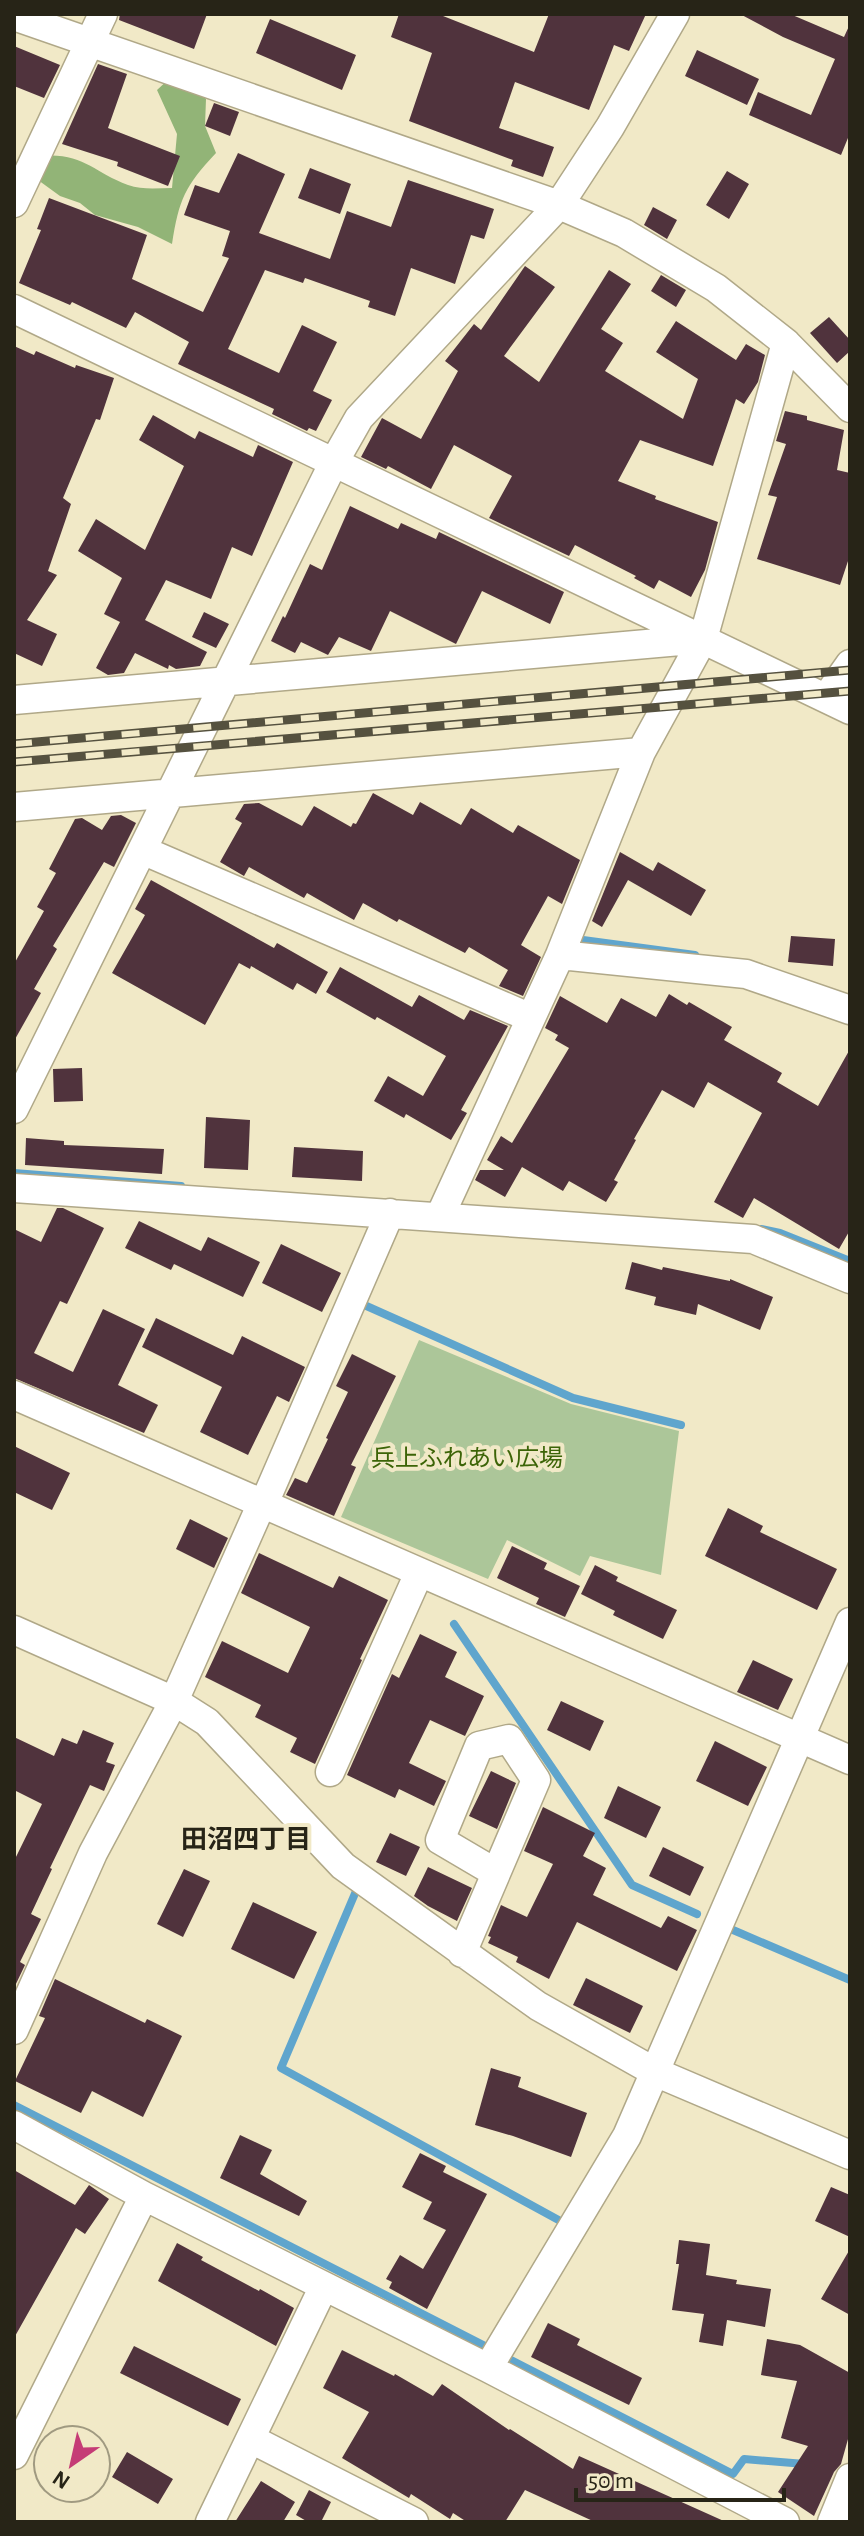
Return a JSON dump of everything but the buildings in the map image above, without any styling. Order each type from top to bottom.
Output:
[{"type":"street","points":[[14,203],[103,14]]},
{"type":"street","points":[[14,1109],[224,682],[359,418],[559,205],[610,127],[675,14]]},
{"type":"street","points":[[14,16],[559,205],[624,233],[716,288],[786,343],[850,408]]},
{"type":"street","points":[[14,309],[838,704],[850,664]]},
{"type":"street","points":[[440,1216],[560,955],[641,752],[703,639],[786,343]]},
{"type":"street","points":[[14,700],[703,639]]},
{"type":"street","points":[[14,807],[641,752]]},
{"type":"street","points":[[142,850],[531,1018]]},
{"type":"street","points":[[560,955],[746,974],[850,1010]]},
{"type":"street","points":[[14,1188],[753,1239],[850,1279]]},
{"type":"street","points":[[14,2030],[93,1853],[174,1701],[390,1213]]},
{"type":"street","points":[[14,1395],[850,1760]]},
{"type":"street","points":[[330,1772],[419,1573]]},
{"type":"street","points":[[488,2368],[627,2136],[850,1622]]},
{"type":"street","points":[[14,1630],[174,1701],[207,1722],[343,1866],[538,2006],[655,2072],[850,2155]]},
{"type":"street","points":[[462,1953],[496,1873]]},
{"type":"street","points":[[14,2125],[144,2196],[488,2368],[785,2522]]},
{"type":"street","points":[[14,2455],[144,2196]]},
{"type":"street","points":[[210,2522],[324,2286]]},
{"type":"street","points":[[251,2439],[414,2522]]},
{"type":"street","points":[[832,2522],[850,2478]]},
{"type":"green space","points":[[170,78],[196,87],[206,99],[205,126],[216,153],[185,194],[177,215],[172,244],[138,227],[95,215],[38,180],[40,156],[55,156],[78,160],[133,187],[172,188],[177,134],[157,90]]},
{"type":"green space","name":"兵上ふれあい広場","points":[[419,1340],[571,1404],[679,1431],[661,1575],[590,1556],[580,1576],[507,1540],[488,1579],[341,1517]]},
{"type":"waterway","points":[[576,951],[583,940],[695,955]]},
{"type":"waterway","points":[[14,1173],[181,1186]]},
{"type":"waterway","points":[[761,1229],[780,1233],[850,1261]]},
{"type":"waterway","points":[[362,1304],[573,1398],[681,1425]]},
{"type":"waterway","points":[[454,1624],[632,1885],[697,1914]]},
{"type":"waterway","points":[[359,1884],[281,2068],[564,2223]]},
{"type":"waterway","points":[[733,1930],[850,1980]]},
{"type":"waterway","points":[[14,2105],[491,2349]]},
{"type":"waterway","points":[[503,2356],[733,2474],[744,2459],[805,2464]]},
{"type":"railway","points":[[14,744],[850,670]]},
{"type":"railway","points":[[14,762],[850,691]]},
{"type":"district","name":"田沼四丁目","points":[[246,1839]]}]
